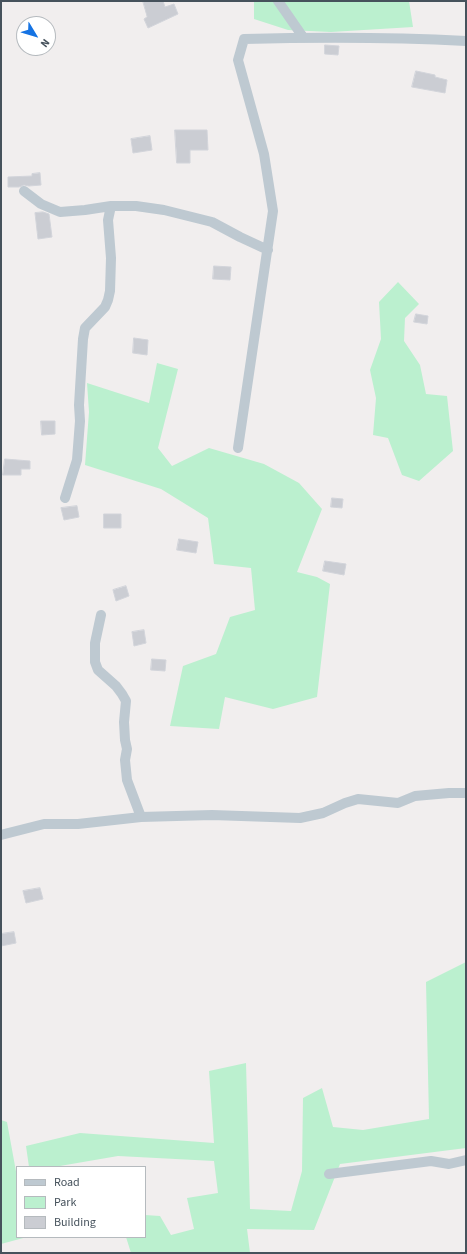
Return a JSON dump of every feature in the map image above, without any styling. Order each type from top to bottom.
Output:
[{"type":"street","points":[[278,1],[303,37]]},
{"type":"street","points":[[238,448],[274,211],[264,154],[238,60],[244,39],[303,37],[466,41]]},
{"type":"street","points":[[24,191],[41,204],[60,212],[111,206],[136,206],[164,210],[212,222],[268,250]]},
{"type":"street","points":[[65,498],[77,460],[80,421],[78,406],[85,328],[105,307],[110,292],[111,258],[108,220],[111,206]]},
{"type":"street","points":[[102,615],[95,643],[95,662],[98,670],[116,686],[126,701],[124,722],[127,749],[125,760],[127,780],[141,817]]},
{"type":"street","points":[[1,835],[44,824],[78,824],[141,817],[212,814],[300,818],[323,813],[358,799],[398,803],[415,796],[466,793]]},
{"type":"street","points":[[329,1174],[431,1162],[449,1164],[466,1160]]},
{"type":"green space","points":[[254,1],[409,1],[413,27],[331,32],[288,30],[254,19]]},
{"type":"green space","points":[[398,282],[419,304],[405,318],[404,341],[420,365],[426,394],[447,396],[453,451],[419,481],[402,475],[388,438],[373,435],[376,398],[370,370],[381,339],[379,302]]},
{"type":"green space","points":[[157,363],[178,369],[158,448],[172,466],[209,448],[264,464],[299,483],[322,509],[297,572],[317,577],[330,584],[317,697],[273,709],[225,697],[219,729],[170,726],[183,666],[216,654],[230,617],[255,610],[251,568],[214,564],[208,518],[161,489],[85,465],[89,412],[87,383],[149,403]]},
{"type":"green space","points":[[466,962],[466,1148],[340,1164],[314,1230],[247,1229],[250,1253],[131,1253],[126,1238],[146,1238],[146,1215],[160,1216],[171,1235],[194,1229],[187,1198],[218,1193],[214,1161],[118,1156],[60,1166],[29,1166],[26,1146],[80,1133],[214,1143],[209,1071],[246,1063],[250,1209],[291,1211],[302,1171],[303,1098],[322,1088],[333,1127],[363,1130],[429,1119],[426,982]]},
{"type":"green space","points":[[1,1120],[7,1122],[16,1172],[16,1238],[23,1238],[1,1244]]},
{"type":"building","points":[[143,1],[163,1],[165,7],[174,4],[178,14],[148,28],[144,19],[147,17]]},
{"type":"building","points":[[325,45],[339,46],[338,55],[325,54]]},
{"type":"building","points":[[416,71],[435,75],[435,77],[447,80],[445,93],[412,87]]},
{"type":"building","points":[[175,130],[207,130],[208,150],[190,150],[190,163],[177,163]]},
{"type":"building","points":[[150,136],[152,150],[133,153],[131,139]]},
{"type":"building","points":[[40,173],[41,185],[8,187],[8,177],[32,176],[32,174]]},
{"type":"building","points":[[43,212],[49,214],[52,237],[38,239],[35,213]]},
{"type":"building","points":[[214,266],[231,267],[230,280],[213,279]]},
{"type":"building","points":[[416,314],[428,316],[427,324],[414,322]]},
{"type":"building","points":[[134,338],[148,340],[147,355],[133,353]]},
{"type":"building","points":[[41,421],[55,421],[55,434],[42,435]]},
{"type":"building","points":[[5,459],[30,461],[30,469],[21,469],[21,475],[3,475]]},
{"type":"building","points":[[332,498],[343,499],[342,508],[331,507]]},
{"type":"building","points":[[77,506],[79,517],[64,520],[61,508]]},
{"type":"building","points":[[104,514],[121,514],[121,528],[104,528]]},
{"type":"building","points":[[179,539],[198,542],[196,553],[177,550]]},
{"type":"building","points":[[325,561],[346,564],[344,575],[323,571]]},
{"type":"building","points":[[126,586],[129,596],[116,601],[113,590]]},
{"type":"building","points":[[144,630],[146,643],[134,646],[132,632]]},
{"type":"building","points":[[152,659],[166,660],[165,671],[151,670]]},
{"type":"building","points":[[40,888],[43,899],[26,903],[23,891]]},
{"type":"building","points":[[14,932],[16,943],[1,946],[1,934]]}]
